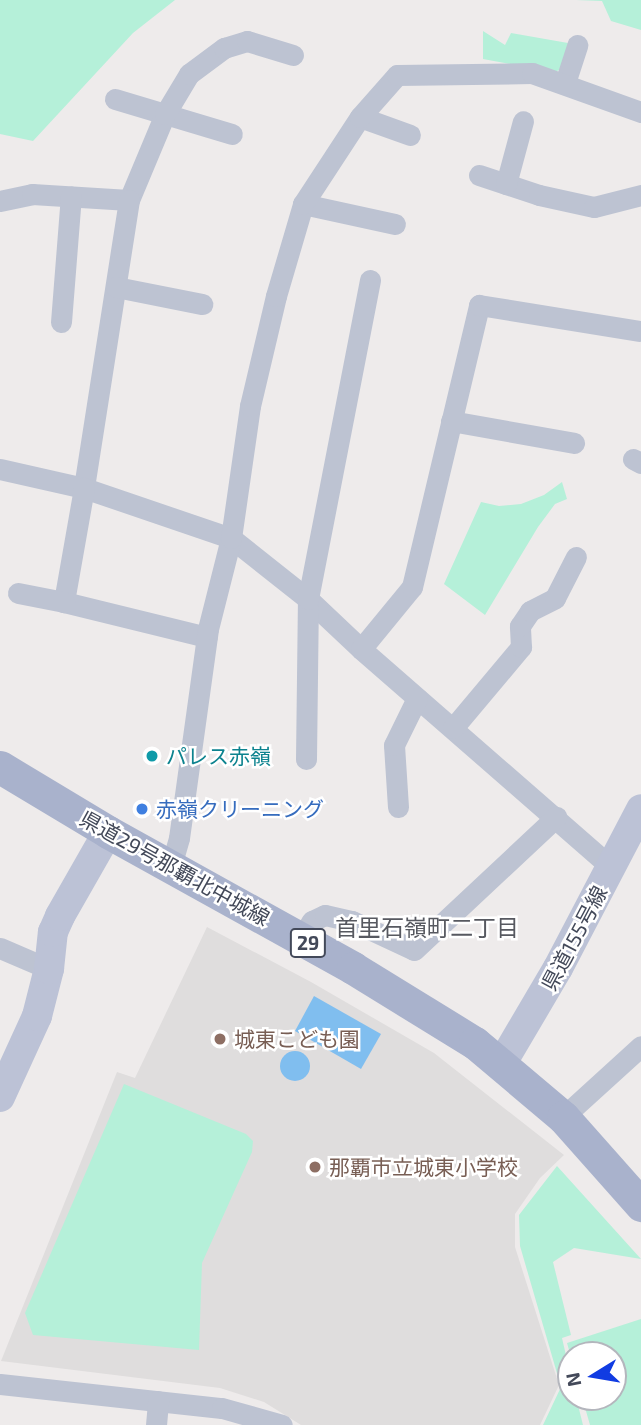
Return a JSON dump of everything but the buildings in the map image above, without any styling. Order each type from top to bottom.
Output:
[{"type":"main road","name":"県道29号那覇北中城線","points":[[0,767],[108,832],[301,939],[429,1014],[502,1063],[562,1117],[641,1205]]},
{"type":"main road","name":"県道155号線","points":[[502,1063],[529,1020],[641,809]]},
{"type":"main road","points":[[0,1097],[37,1016],[49,969],[53,932],[108,832]]},
{"type":"street","points":[[64,603],[130,200],[165,114],[189,74],[224,48],[247,41],[293,55]]},
{"type":"street","points":[[565,83],[577,45]]},
{"type":"street","points":[[170,866],[179,838],[207,637],[231,538],[250,406],[303,204],[360,117],[397,75],[533,73],[641,112]]},
{"type":"street","points":[[115,99],[232,134]]},
{"type":"street","points":[[360,117],[410,135]]},
{"type":"street","points":[[506,184],[523,121]]},
{"type":"street","points":[[479,175],[539,195],[594,207],[641,195]]},
{"type":"street","points":[[0,201],[32,194],[130,200]]},
{"type":"street","points":[[61,322],[71,196]]},
{"type":"street","points":[[303,204],[395,224]]},
{"type":"street","points":[[306,759],[308,599],[370,279]]},
{"type":"street","points":[[116,287],[202,304]]},
{"type":"street","points":[[361,649],[412,587],[479,305],[639,331]]},
{"type":"street","points":[[451,421],[574,443]]},
{"type":"street","points":[[0,469],[84,488],[231,538],[308,599],[361,649],[611,867]]},
{"type":"street","points":[[453,728],[521,647],[520,626],[530,611],[562,604],[576,557]]},
{"type":"street","points":[[18,593],[207,637]]},
{"type":"street","points":[[398,807],[394,745],[417,698]]},
{"type":"street","points":[[301,939],[312,920],[325,915],[352,921],[414,950],[556,817]]},
{"type":"street","points":[[0,948],[49,969]]},
{"type":"street","points":[[562,1117],[641,1046]]},
{"type":"street","points":[[0,1384],[222,1408],[282,1425]]},
{"type":"street","points":[[156,1425],[158,1401]]},
{"type":"shaded area","name":"那覇市立城東小学校","points":[[207,927],[311,982],[434,1053],[564,1155],[540,1178],[515,1214],[515,1247],[557,1379],[557,1389],[540,1425],[301,1425],[264,1402],[220,1388],[1,1361],[117,1072],[135,1078]]},
{"type":"green space","points":[[0,0],[175,0],[133,33],[33,141],[0,134]]},
{"type":"green space","points":[[576,0],[641,0],[641,30],[611,21],[602,1]]},
{"type":"green space","points":[[483,31],[505,45],[511,33],[568,43],[563,68],[555,72],[483,59]]},
{"type":"green space","points":[[562,482],[567,499],[555,504],[538,527],[485,615],[444,584],[481,502],[499,506],[521,504],[544,495]]},
{"type":"green space","points":[[124,1084],[246,1134],[253,1141],[252,1152],[202,1263],[199,1350],[33,1335],[25,1313]]},
{"type":"green space","points":[[557,1166],[641,1259],[574,1248],[553,1262],[571,1335],[562,1338],[563,1341],[557,1341],[557,1373],[520,1246],[519,1215]]},
{"type":"green space","points":[[641,1319],[641,1425],[590,1425],[586,1411],[627,1411],[627,1341],[573,1341]]},
{"type":"green space","points":[[557,1395],[557,1411],[580,1411],[583,1425],[543,1425]]},
{"type":"water","points":[[314,996],[381,1034],[361,1069],[295,1031]]},
{"type":"water","points":[[295,1051],[301,1052],[309,1060],[309,1072],[301,1080],[295,1081],[289,1080],[281,1072],[280,1066],[281,1060],[289,1052]]},
{"type":"place","name":"パレス赤嶺","points":[[152,756]]},
{"type":"place","name":"赤嶺クリーニング","points":[[142,809]]},
{"type":"place","name":"城東こども園","points":[[220,1039]]},
{"type":"place","name":"那覇市立城東小学校","points":[[315,1167]]},
{"type":"district","name":"首里石嶺町二丁目","points":[[427,927]]}]
